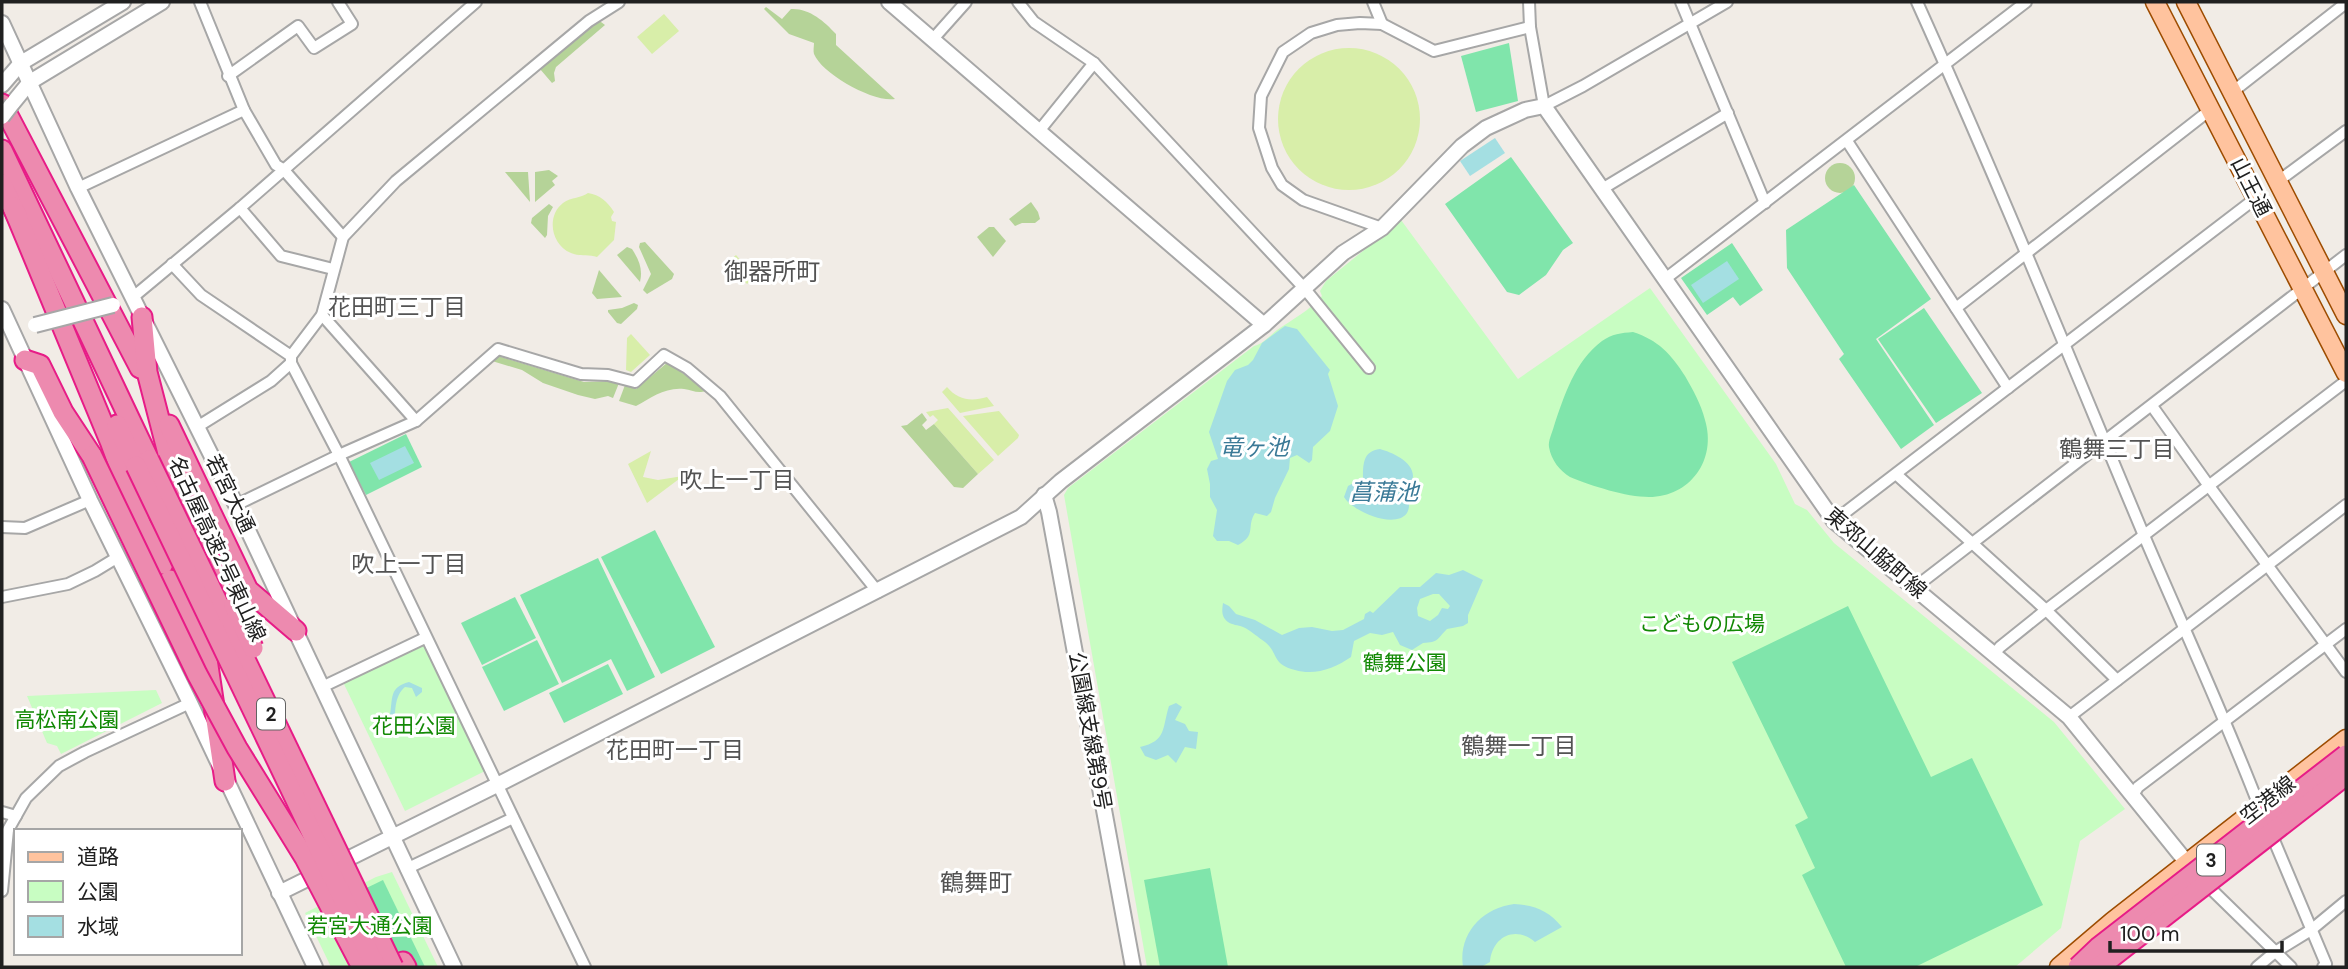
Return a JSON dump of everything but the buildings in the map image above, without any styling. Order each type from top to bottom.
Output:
[{"type":"highway","points":[[7,104],[140,368]]},
{"type":"highway","name":"名古屋高速2号東山線","points":[[2,150],[143,463],[258,674],[394,966]]},
{"type":"highway","name":"名古屋高速2号東山線","points":[[2,184],[394,966]]},
{"type":"highway","points":[[13,207],[106,429],[138,516],[207,659],[225,781]]},
{"type":"highway","points":[[142,317],[147,372],[172,469],[196,542],[234,605],[258,674],[331,825],[394,966]]},
{"type":"highway","points":[[25,360],[40,365],[63,412],[92,456],[201,683],[237,748],[305,858],[362,967]]},
{"type":"highway","points":[[163,412],[248,590],[296,631]]},
{"type":"highway","name":"3","points":[[2078,967],[2099,947],[2346,755]]},
{"type":"highway","points":[[2099,967],[2346,775]]},
{"type":"main road","name":"山王通","points":[[2155,2],[2346,373]]},
{"type":"main road","name":"山王通","points":[[2186,2],[2346,314]]},
{"type":"main road","name":"空港線","points":[[2059,967],[2113,921],[2346,738]]},
{"type":"main road","name":"空港線","points":[[2111,967],[2346,780]]},
{"type":"street","points":[[2,85],[21,63],[123,2]]},
{"type":"street","points":[[2,117],[7,104],[30,82],[162,2]]},
{"type":"street","points":[[200,2],[244,110],[276,166],[283,169],[343,237]]},
{"type":"street","points":[[229,76],[298,26],[314,48],[352,24],[338,2]]},
{"type":"street","points":[[6,330],[35,325],[132,298],[240,208],[476,2]]},
{"type":"street","points":[[197,427],[271,381],[291,359],[322,315],[343,237],[396,181],[589,21],[619,2]]},
{"type":"street","points":[[889,2],[1264,325]]},
{"type":"street","points":[[933,39],[967,2]]},
{"type":"street","points":[[1018,2],[1034,22],[1094,63],[1306,289],[1369,368]]},
{"type":"street","points":[[1373,2],[1382,24]]},
{"type":"street","points":[[1529,2],[1530,27],[1544,106]]},
{"type":"street","points":[[1681,2],[1765,203]]},
{"type":"street","points":[[279,893],[497,785],[1021,517],[1044,495],[1264,325],[1343,253],[1382,228],[1462,146],[1496,124],[1525,110],[1544,106],[1727,2]]},
{"type":"street","points":[[1917,2],[2066,344],[2145,537],[2226,721],[2259,806]]},
{"type":"street","points":[[1665,279],[2026,2]]},
{"type":"street","points":[[2231,93],[2346,3]]},
{"type":"street","name":"若宮大通","points":[[2,23],[78,187],[236,505],[454,967]]},
{"type":"street","points":[[1382,228],[1303,200],[1282,185],[1272,168],[1259,128],[1261,96],[1283,52],[1311,33],[1360,23],[1382,24],[1434,51],[1530,27]]},
{"type":"street","points":[[1039,131],[1094,63]]},
{"type":"street","name":"東郊山脇町線","points":[[1544,106],[1834,522],[2069,718],[2210,888]]},
{"type":"street","points":[[78,187],[244,110]]},
{"type":"street","points":[[1956,308],[2210,110]]},
{"type":"street","points":[[1602,189],[1728,113]]},
{"type":"street","points":[[2277,182],[2346,131]]},
{"type":"street","points":[[1847,141],[2008,388]]},
{"type":"street","points":[[1834,522],[2256,198]]},
{"type":"street","points":[[240,208],[281,256],[333,269]]},
{"type":"street","points":[[1914,588],[2346,255]]},
{"type":"street","points":[[172,264],[201,295],[291,359],[585,967]]},
{"type":"street","points":[[2,309],[6,330],[25,360],[315,967]]},
{"type":"street","points":[[322,315],[416,421]]},
{"type":"street","points":[[236,505],[339,454],[416,421],[498,349],[581,374],[608,375],[635,382],[664,355],[687,368],[720,396],[877,592]]},
{"type":"street","points":[[1994,654],[2046,610],[2346,381]]},
{"type":"street","points":[[2152,407],[2346,672]]},
{"type":"street","points":[[1897,475],[2046,610],[2117,680]]},
{"type":"street","name":"公園線支線第9号","points":[[1044,495],[1054,533],[1132,967]]},
{"type":"street","points":[[2,527],[25,528],[90,500]]},
{"type":"street","points":[[2069,718],[2346,505]]},
{"type":"street","points":[[2,597],[68,584],[95,572],[118,557]]},
{"type":"street","points":[[2133,795],[2138,788],[2346,629]]},
{"type":"street","points":[[322,687],[425,638]]},
{"type":"street","points":[[2,891],[6,837],[26,798],[60,766],[190,703]]},
{"type":"street","points":[[2,812],[16,816]]},
{"type":"street","points":[[406,869],[513,818]]},
{"type":"street","points":[[2273,838],[2326,964],[2323,967]]},
{"type":"street","points":[[2210,888],[2291,967]]},
{"type":"street","points":[[2257,967],[2275,952],[2311,930],[2346,901]]},
{"type":"green space","points":[[766,7],[782,19],[791,9],[798,9],[821,20],[836,34],[836,45],[895,99],[862,92],[838,78],[819,62],[814,54],[814,43],[789,34],[764,9]]},
{"type":"green space","points":[[664,14],[679,31],[652,54],[637,37]]},
{"type":"green space","points":[[597,19],[605,25],[556,67],[555,81],[552,83],[540,69]]},
{"type":"green space","points":[[1509,43],[1518,101],[1476,112],[1461,56]]},
{"type":"green space","points":[[1349,48],[1376,54],[1399,69],[1414,92],[1420,119],[1414,146],[1399,169],[1376,184],[1349,190],[1322,184],[1299,169],[1284,146],[1278,119],[1284,92],[1299,69],[1322,54]]},
{"type":"green space","points":[[1511,157],[1573,243],[1563,250],[1546,275],[1519,295],[1507,292],[1445,204]]},
{"type":"green space","points":[[1840,163],[1846,164],[1854,172],[1854,184],[1846,192],[1840,193],[1834,192],[1826,184],[1825,178],[1826,172],[1834,164]]},
{"type":"green space","points":[[549,170],[558,176],[552,181],[555,185],[535,202],[535,172]]},
{"type":"green space","points":[[505,172],[528,172],[530,202]]},
{"type":"green space","points":[[1854,185],[1931,299],[1876,339],[1934,425],[1901,449],[1839,359],[1844,354],[1787,268],[1786,230]]},
{"type":"green space","points":[[588,193],[606,202],[614,212],[612,221],[616,222],[614,240],[597,257],[574,254],[564,249],[553,230],[554,215],[563,203]]},
{"type":"green space","points":[[1031,202],[1040,219],[1035,223],[1015,226],[1009,219]]},
{"type":"green space","points":[[549,204],[553,207],[548,216],[545,238],[531,223],[532,218]]},
{"type":"green space","name":"鶴舞公園","points":[[1401,220],[1518,379],[1650,288],[1776,464],[1795,504],[1807,510],[1834,543],[2054,722],[2125,809],[2080,841],[2061,928],[2015,967],[1147,967],[1064,495],[1068,488],[1254,346],[1312,306],[1322,296],[1320,291],[1326,281]]},
{"type":"green space","points":[[989,227],[994,227],[1006,241],[993,257],[977,237]]},
{"type":"green space","points":[[645,242],[674,274],[672,279],[647,294],[643,290],[651,274],[639,247],[640,243]]},
{"type":"green space","points":[[1732,243],[1763,290],[1740,306],[1733,297],[1707,315],[1681,278]]},
{"type":"green space","points":[[627,247],[632,249],[638,261],[640,282],[617,255]]},
{"type":"green space","points":[[736,255],[755,277],[747,284],[728,262]]},
{"type":"green space","points":[[599,270],[622,297],[597,299],[592,293]]},
{"type":"green space","points":[[634,303],[638,305],[637,309],[621,324],[608,312],[608,310]]},
{"type":"green space","points":[[1924,308],[1982,393],[1936,423],[1878,339]]},
{"type":"green space","points":[[1633,332],[1663,349],[1685,376],[1701,408],[1708,435],[1707,449],[1697,474],[1677,491],[1664,495],[1630,495],[1570,477],[1556,465],[1549,447],[1566,391],[1585,358],[1606,339]]},
{"type":"green space","points":[[631,334],[650,355],[631,372],[626,370],[627,338]]},
{"type":"green space","points":[[498,356],[584,382],[619,383],[613,398],[608,396],[595,399],[543,383],[522,370],[492,361]]},
{"type":"green space","points":[[668,362],[706,391],[671,390],[636,406],[619,401],[625,385],[636,389]]},
{"type":"green space","points":[[947,387],[965,399],[987,397],[994,406],[960,413],[942,392]]},
{"type":"green space","points":[[948,408],[994,460],[978,474],[934,424],[938,420],[926,412]]},
{"type":"green space","points":[[999,411],[1019,435],[998,456],[963,416]]},
{"type":"green space","points":[[922,413],[927,420],[922,425],[926,430],[934,424],[978,474],[963,488],[954,487],[901,426],[907,425]]},
{"type":"green space","points":[[406,434],[422,467],[366,495],[349,462]]},
{"type":"green space","points":[[651,451],[643,477],[658,480],[683,476],[647,503],[628,464]]},
{"type":"green space","points":[[655,530],[715,647],[661,674],[601,557]]},
{"type":"green space","points":[[598,558],[655,677],[627,691],[611,659],[562,683],[520,595]]},
{"type":"green space","points":[[515,597],[536,638],[482,665],[461,623]]},
{"type":"green space","points":[[1848,606],[1931,777],[1972,758],[2043,905],[1915,967],[1846,967],[1802,875],[1815,868],[1795,825],[1808,818],[1732,662]]},
{"type":"green space","points":[[537,640],[559,684],[504,711],[482,667]]},
{"type":"green space","name":"花田公園","points":[[419,644],[427,649],[485,771],[405,811],[343,682]]},
{"type":"green space","points":[[608,664],[623,694],[564,723],[549,693]]},
{"type":"green space","name":"高松南公園","points":[[156,690],[162,703],[61,754],[57,746],[47,743],[27,696]]},
{"type":"green space","points":[[1210,868],[1228,967],[1160,967],[1144,880]]},
{"type":"green space","name":"若宮大通公園","points":[[392,872],[438,967],[331,967],[305,913],[376,877]]},
{"type":"green space","name":"若宮大通公園","points":[[383,880],[425,967],[352,967],[323,909]]},
{"type":"water","points":[[1495,138],[1505,153],[1470,176],[1460,161]]},
{"type":"water","points":[[1727,261],[1739,279],[1703,303],[1691,285]]},
{"type":"water","name":"竜ヶ池","points":[[1285,326],[1297,329],[1330,370],[1328,374],[1338,406],[1330,431],[1313,447],[1312,460],[1309,463],[1297,455],[1290,458],[1289,469],[1271,512],[1267,516],[1255,513],[1247,538],[1238,545],[1229,541],[1217,541],[1213,536],[1217,510],[1210,497],[1207,469],[1211,461],[1218,459],[1209,432],[1227,381],[1235,370],[1253,360],[1262,343]]},
{"type":"water","points":[[405,446],[414,463],[379,480],[370,463]]},
{"type":"water","name":"菖蒲池","points":[[1380,449],[1401,458],[1412,471],[1413,478],[1408,491],[1409,508],[1401,518],[1393,520],[1364,513],[1344,497],[1348,486],[1363,478],[1367,455]]},
{"type":"water","points":[[1463,570],[1483,580],[1468,615],[1468,623],[1447,629],[1437,640],[1423,643],[1412,650],[1400,645],[1393,632],[1382,635],[1370,633],[1354,641],[1351,657],[1332,668],[1317,671],[1302,672],[1282,665],[1265,642],[1246,628],[1228,622],[1223,613],[1223,603],[1236,614],[1255,620],[1282,635],[1299,628],[1343,630],[1364,619],[1365,614],[1370,611],[1373,613],[1400,587],[1420,587],[1436,573],[1449,575]],"holes":[[[1439,594],[1450,606],[1448,609],[1442,608],[1430,621],[1418,616],[1420,599]]]},
{"type":"water","points":[[409,682],[422,688],[422,692],[416,697],[412,688],[405,687],[397,700],[395,726],[390,729],[384,727],[380,719],[390,715],[395,690]]},
{"type":"water","points":[[1176,703],[1182,707],[1175,720],[1185,724],[1189,731],[1198,732],[1196,749],[1185,747],[1176,763],[1168,755],[1156,760],[1145,756],[1140,747],[1159,737],[1169,706]]},
{"type":"water","points":[[1514,904],[1541,910],[1562,927],[1535,942],[1520,934],[1506,936],[1495,946],[1490,962],[1481,967],[1463,967],[1464,944],[1475,925],[1492,911]]},
{"type":"district","name":"御器所町","points":[[772,272]]},
{"type":"district","name":"花田町三丁目","points":[[397,307]]},
{"type":"district","name":"鶴舞三丁目","points":[[2117,449]]},
{"type":"district","name":"吹上一丁目","points":[[737,480]]},
{"type":"district","name":"吹上一丁目","points":[[409,564]]},
{"type":"district","name":"鶴舞一丁目","points":[[1519,746]]},
{"type":"district","name":"花田町一丁目","points":[[675,750]]},
{"type":"district","name":"鶴舞町","points":[[976,883]]},
{"type":"park label","name":"こどもの広場","points":[[1702,624]]}]
